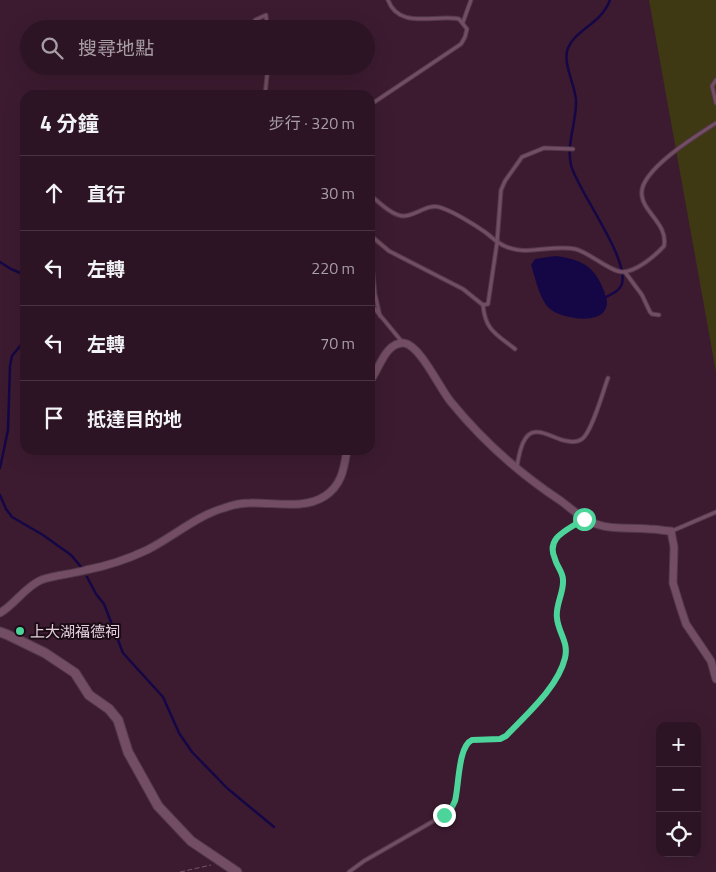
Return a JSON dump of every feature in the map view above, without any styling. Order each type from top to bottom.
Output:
[{"type":"street","points":[[375,372],[385,354],[393,346],[403,343],[413,347],[426,362],[450,401],[479,434],[548,494],[584,519],[599,525],[614,528],[672,531],[674,548],[673,583],[686,624],[711,661],[716,679]]},
{"type":"street","points":[[0,614],[14,604],[36,583],[44,579],[89,570],[131,557],[214,511],[237,504],[294,504],[315,501],[324,496],[339,482],[344,473],[346,455]]},
{"type":"street","points":[[0,632],[45,653],[75,673],[89,695],[109,708],[118,720],[128,752],[142,774],[155,801],[184,835],[237,872]]},
{"type":"lane","points":[[375,102],[461,44],[467,29],[459,19],[450,17],[406,18],[390,6],[388,0]]},
{"type":"lane","points":[[463,22],[471,0]]},
{"type":"lane","points":[[255,20],[266,15],[266,20]]},
{"type":"lane","points":[[266,90],[267,75]]},
{"type":"lane","points":[[716,80],[712,86],[716,104]]},
{"type":"lane","points":[[375,199],[402,216],[411,215],[428,207],[436,206],[443,208],[479,228],[497,243],[515,250],[574,248],[614,270],[625,272],[642,264],[664,246],[663,232],[642,198],[645,184],[658,168],[686,141],[716,123]]},
{"type":"lane","points":[[375,238],[389,251],[462,289],[483,304],[488,304],[490,302],[490,288],[497,243],[501,190],[505,181],[522,157],[544,148],[573,149]]},
{"type":"lane","points":[[625,272],[642,295],[650,312],[652,314],[659,314]]},
{"type":"lane","points":[[375,294],[380,316]]},
{"type":"lane","points":[[483,304],[484,319],[492,331],[516,349]]},
{"type":"lane","points":[[375,310],[403,343]]},
{"type":"lane","points":[[517,467],[524,441],[529,434],[536,432],[573,442],[582,440],[594,419],[608,378]]},
{"type":"lane","points":[[672,531],[716,512]]},
{"type":"lane","points":[[349,872],[364,861],[444,815],[455,801],[464,746],[472,740],[500,739],[506,736],[555,681],[565,660],[567,650],[557,618],[563,578],[552,550],[552,542],[584,519]]},
{"type":"path","points":[[180,872],[196,867],[224,864]]},
{"type":"shaded area","points":[[649,0],[716,0],[716,372]]},
{"type":"shaded area","points":[[555,256],[580,262],[596,275],[607,300],[605,310],[601,315],[586,319],[569,317],[554,312],[549,308],[543,300],[531,265],[535,259]]},
{"type":"waterway","points":[[606,297],[615,293],[620,288],[623,275],[612,244],[575,176],[571,165],[570,149],[576,100],[568,67],[567,54],[571,42],[601,15],[610,0]]},
{"type":"waterway","points":[[0,262],[20,273]]},
{"type":"waterway","points":[[0,468],[8,430],[10,366],[12,356],[20,346]]},
{"type":"waterway","points":[[0,495],[12,517],[43,535],[71,555],[82,568]]},
{"type":"waterway","points":[[87,577],[104,604],[123,653],[163,697],[179,733],[192,752],[227,788],[274,827]]},
{"type":"place","name":"上大湖福德祠","points":[[20,631]]},
{"type":"route","points":[[444,815],[455,801],[464,746],[472,740],[500,739],[506,736],[552,686],[558,676],[567,650],[557,618],[563,578],[555,560],[552,542],[584,519]]}]
